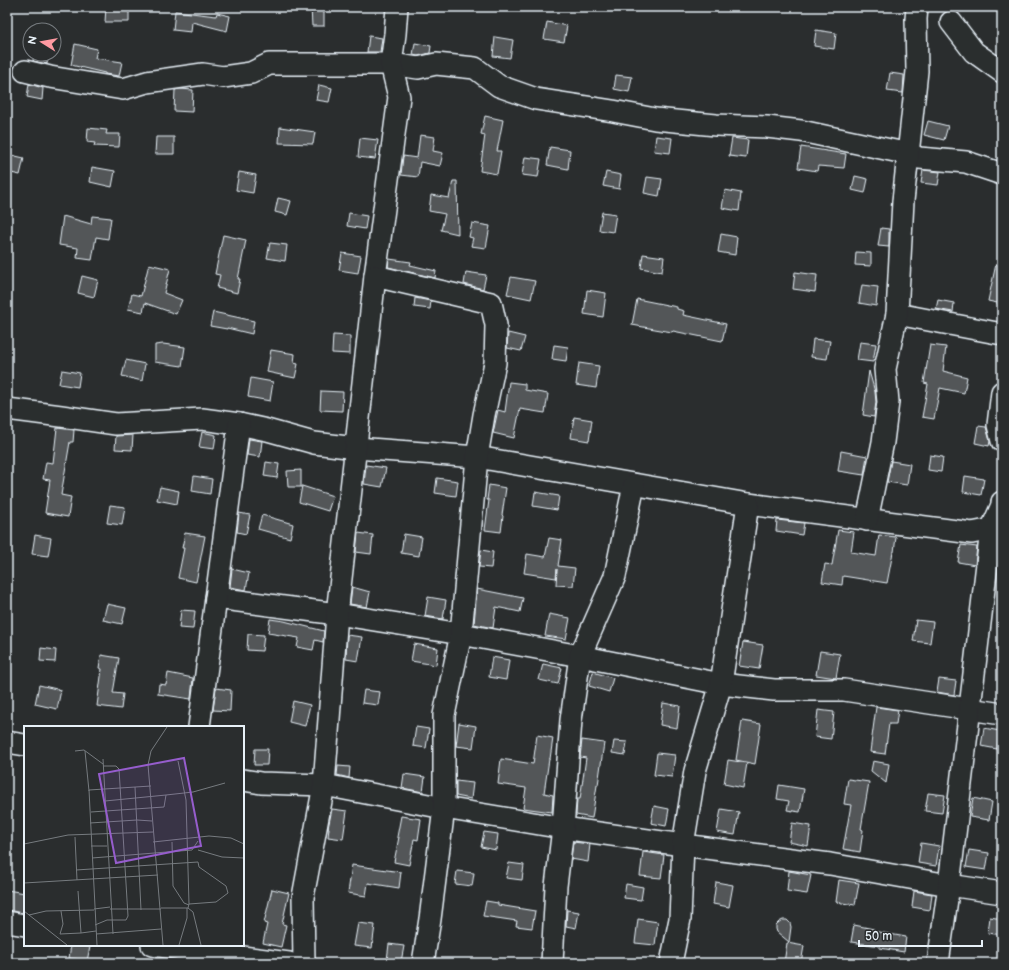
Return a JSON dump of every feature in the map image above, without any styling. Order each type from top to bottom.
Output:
[{"type":"street","points":[[304,963],[303,897],[324,786],[337,614],[375,276],[399,97],[391,64],[397,7]]},
{"type":"street","points":[[867,520],[883,442],[888,402],[885,369],[897,314],[903,201],[917,71],[917,7]]},
{"type":"street","points":[[951,22],[974,52],[1002,72]]},
{"type":"street","points":[[25,71],[123,89],[147,82],[203,74],[223,77],[251,73],[269,64],[391,64],[418,68],[436,64],[475,68],[499,86],[536,98],[655,119],[716,125],[767,127],[801,131],[909,154],[919,158],[966,162],[1002,174]]},
{"type":"street","points":[[375,276],[491,303],[496,324],[495,363],[477,457],[461,634],[444,715],[444,808],[430,919],[422,963]]},
{"type":"street","points":[[897,314],[1002,334]]},
{"type":"street","points":[[1002,392],[998,425],[1002,441]]},
{"type":"street","points":[[7,409],[116,424],[202,419],[239,424],[267,430],[314,443],[356,448],[477,457],[748,504],[972,533],[996,528]]},
{"type":"street","points":[[199,726],[239,424]]},
{"type":"street","points":[[552,963],[556,886],[563,828],[572,720],[580,656],[616,576],[634,485]]},
{"type":"street","points":[[938,963],[949,885],[969,708],[996,528],[1002,502]]},
{"type":"street","points":[[671,963],[680,919],[683,845],[696,771],[721,684],[748,504]]},
{"type":"street","points":[[216,598],[337,614],[461,634],[721,684],[774,690],[844,690],[1002,714]]},
{"type":"street","points":[[7,742],[24,745]]},
{"type":"street","points":[[244,780],[261,783],[324,786],[563,828],[830,864],[1002,893]]},
{"type":"street","points":[[7,922],[24,925]]},
{"type":"street","points":[[165,950],[289,963]]},
{"type":"building","points":[[106,7],[129,7],[129,22],[105,22]]},
{"type":"building","points":[[311,7],[324,7],[324,26],[312,26]]},
{"type":"building","points":[[175,11],[216,16],[217,13],[230,16],[227,31],[192,22],[191,32],[173,30]]},
{"type":"building","points":[[547,22],[567,26],[564,42],[544,39]]},
{"type":"building","points":[[816,30],[836,33],[834,49],[814,46]]},
{"type":"building","points":[[369,36],[382,38],[380,52],[367,52]]},
{"type":"building","points":[[495,37],[513,40],[510,58],[493,56]]},
{"type":"building","points":[[415,43],[431,46],[430,53],[418,56],[413,55]]},
{"type":"building","points":[[75,44],[97,49],[95,58],[122,62],[119,76],[71,65]]},
{"type":"building","points":[[890,73],[904,75],[903,93],[887,91]]},
{"type":"building","points":[[616,75],[632,77],[629,92],[614,89]]},
{"type":"building","points":[[29,84],[43,88],[42,100],[27,97]]},
{"type":"building","points":[[319,85],[332,88],[329,102],[316,100]]},
{"type":"building","points":[[175,90],[193,90],[192,112],[174,111]]},
{"type":"building","points":[[485,116],[503,120],[497,151],[501,151],[497,174],[480,171],[485,135],[481,134]]},
{"type":"building","points":[[928,121],[948,126],[944,140],[924,135]]},
{"type":"building","points":[[280,127],[315,132],[313,144],[279,143]]},
{"type":"building","points":[[88,128],[107,130],[106,134],[120,134],[119,147],[94,146],[95,143],[87,142]]},
{"type":"building","points":[[420,135],[435,137],[433,151],[443,153],[440,166],[420,162],[418,177],[401,175],[403,156],[417,158]]},
{"type":"building","points":[[656,136],[672,138],[670,153],[654,151]]},
{"type":"building","points":[[156,137],[174,137],[174,154],[155,154]]},
{"type":"building","points":[[360,138],[378,140],[375,159],[358,157]]},
{"type":"building","points":[[732,138],[748,140],[746,158],[729,156]]},
{"type":"building","points":[[550,147],[570,150],[568,169],[547,165]]},
{"type":"building","points":[[801,147],[846,154],[844,168],[818,166],[817,171],[798,168]]},
{"type":"building","points":[[7,154],[24,158],[20,175],[7,172]]},
{"type":"building","points":[[525,157],[541,159],[538,177],[522,175]]},
{"type":"building","points":[[92,167],[115,171],[112,187],[90,182]]},
{"type":"building","points":[[923,170],[940,172],[938,185],[921,183]]},
{"type":"building","points":[[239,172],[256,175],[253,193],[236,190]]},
{"type":"building","points":[[606,172],[621,175],[619,189],[603,186]]},
{"type":"building","points":[[855,176],[868,179],[865,193],[852,190]]},
{"type":"building","points":[[647,177],[662,179],[659,196],[644,193]]},
{"type":"building","points":[[453,181],[457,181],[458,234],[441,230],[445,214],[429,211],[431,195],[449,198]]},
{"type":"building","points":[[725,190],[741,193],[739,211],[722,208]]},
{"type":"building","points":[[278,198],[291,201],[287,215],[275,212]]},
{"type":"building","points":[[602,212],[616,214],[613,232],[599,230]]},
{"type":"building","points":[[349,213],[367,216],[365,229],[347,226]]},
{"type":"building","points":[[63,216],[91,224],[92,216],[111,218],[108,239],[96,237],[92,260],[77,258],[78,248],[59,245]]},
{"type":"building","points":[[472,223],[490,226],[486,248],[471,246],[473,238],[469,237]]},
{"type":"building","points":[[881,228],[889,229],[889,247],[878,246]]},
{"type":"building","points":[[721,234],[737,237],[735,255],[718,252]]},
{"type":"building","points":[[223,235],[246,240],[238,279],[240,279],[237,293],[217,288],[220,275],[215,274]]},
{"type":"building","points":[[270,243],[287,245],[285,261],[267,258]]},
{"type":"building","points":[[856,252],[871,253],[871,266],[855,265]]},
{"type":"building","points":[[342,253],[361,256],[358,273],[339,270]]},
{"type":"building","points":[[643,254],[664,257],[662,272],[641,268]]},
{"type":"building","points":[[389,259],[411,262],[410,265],[436,271],[435,278],[388,267]]},
{"type":"building","points":[[149,264],[170,269],[164,293],[182,300],[176,314],[145,303],[143,312],[128,309],[132,294],[141,296]]},
{"type":"building","points":[[996,264],[1002,264],[1002,304],[988,301]]},
{"type":"building","points":[[466,272],[486,275],[483,289],[464,284]]},
{"type":"building","points":[[795,272],[817,275],[815,292],[793,289]]},
{"type":"building","points":[[82,276],[98,280],[94,297],[78,293]]},
{"type":"building","points":[[511,277],[535,281],[531,299],[507,294]]},
{"type":"building","points":[[862,285],[878,287],[876,306],[859,303]]},
{"type":"building","points":[[587,290],[606,293],[603,317],[584,314]]},
{"type":"building","points":[[415,298],[431,301],[430,309],[414,307]]},
{"type":"building","points":[[637,299],[677,307],[677,309],[684,311],[683,315],[726,324],[722,341],[673,331],[632,325]]},
{"type":"building","points":[[938,300],[954,303],[953,312],[936,309]]},
{"type":"building","points":[[213,312],[254,321],[252,334],[227,328],[210,326]]},
{"type":"building","points":[[508,333],[525,337],[521,351],[507,348]]},
{"type":"building","points":[[333,335],[350,336],[350,354],[332,353]]},
{"type":"building","points":[[813,339],[830,341],[827,359],[811,357]]},
{"type":"building","points":[[860,342],[876,344],[873,362],[857,360]]},
{"type":"building","points":[[163,344],[185,347],[182,366],[155,362],[155,345]]},
{"type":"building","points":[[554,345],[568,347],[566,361],[552,359]]},
{"type":"building","points":[[930,345],[946,347],[943,371],[967,377],[964,393],[940,388],[934,419],[922,417],[928,384],[924,383]]},
{"type":"building","points":[[271,350],[295,354],[294,363],[298,364],[295,378],[267,372]]},
{"type":"building","points":[[126,360],[145,364],[142,381],[122,376]]},
{"type":"building","points":[[579,363],[599,366],[596,388],[576,385]]},
{"type":"building","points":[[62,370],[80,373],[78,387],[59,384]]},
{"type":"building","points":[[869,371],[875,392],[876,402],[874,417],[863,415]]},
{"type":"building","points":[[251,378],[273,382],[270,401],[248,397]]},
{"type":"building","points":[[509,382],[525,384],[525,390],[548,394],[545,413],[520,409],[514,438],[493,433],[498,410],[505,412]]},
{"type":"building","points":[[321,391],[343,392],[342,411],[320,410]]},
{"type":"building","points":[[574,417],[592,420],[589,441],[571,438]]},
{"type":"building","points":[[978,426],[986,427],[990,441],[989,446],[975,443]]},
{"type":"building","points":[[57,428],[74,430],[73,442],[70,442],[61,495],[71,497],[68,517],[45,513],[50,480],[43,479],[46,462],[53,463]]},
{"type":"building","points":[[202,432],[216,435],[214,449],[199,447]]},
{"type":"building","points":[[133,435],[132,450],[115,449],[116,436]]},
{"type":"building","points":[[249,439],[262,441],[260,457],[247,455]]},
{"type":"building","points":[[841,451],[867,456],[864,475],[838,471]]},
{"type":"building","points":[[930,455],[943,457],[941,472],[928,470]]},
{"type":"building","points":[[891,461],[910,464],[907,485],[887,482]]},
{"type":"building","points":[[266,462],[279,464],[277,478],[264,476]]},
{"type":"building","points":[[366,465],[386,468],[382,487],[364,484]]},
{"type":"building","points":[[301,470],[301,487],[288,487],[287,471]]},
{"type":"building","points":[[194,476],[212,479],[210,494],[192,491]]},
{"type":"building","points":[[965,476],[984,479],[981,495],[963,492]]},
{"type":"building","points":[[437,478],[458,481],[456,496],[435,493]]},
{"type":"building","points":[[489,485],[506,488],[501,532],[485,530],[489,500],[487,500]]},
{"type":"building","points":[[302,486],[333,496],[328,511],[299,502]]},
{"type":"building","points":[[160,487],[179,491],[177,504],[157,500]]},
{"type":"building","points":[[535,492],[559,496],[557,510],[533,506]]},
{"type":"building","points":[[110,505],[125,507],[122,525],[107,523]]},
{"type":"building","points":[[239,513],[250,515],[246,534],[237,532]]},
{"type":"building","points":[[262,515],[293,524],[290,538],[258,529]]},
{"type":"building","points":[[777,520],[804,523],[802,535],[776,531]]},
{"type":"building","points":[[838,530],[854,532],[851,552],[876,556],[879,535],[896,537],[887,583],[843,576],[842,585],[822,582],[825,564],[832,565]]},
{"type":"building","points":[[185,533],[205,536],[196,582],[178,578],[184,548],[182,548]]},
{"type":"building","points":[[358,533],[373,535],[371,554],[356,552]]},
{"type":"building","points":[[404,534],[422,537],[419,556],[401,553]]},
{"type":"building","points":[[35,535],[51,538],[48,556],[32,554]]},
{"type":"building","points":[[549,538],[562,540],[558,566],[575,568],[573,586],[556,585],[557,569],[556,578],[524,573],[527,554],[545,557]]},
{"type":"building","points":[[961,545],[977,547],[975,565],[958,562]]},
{"type":"building","points":[[481,550],[493,552],[491,568],[479,567]]},
{"type":"building","points":[[232,569],[249,573],[246,590],[230,587]]},
{"type":"building","points":[[352,587],[370,592],[367,607],[350,604]]},
{"type":"building","points":[[477,589],[523,598],[520,612],[496,607],[493,628],[474,624]]},
{"type":"building","points":[[428,597],[446,600],[443,619],[425,616]]},
{"type":"building","points":[[107,604],[126,608],[122,624],[103,620]]},
{"type":"building","points":[[181,610],[195,611],[193,629],[179,628]]},
{"type":"building","points":[[549,614],[570,618],[566,639],[545,636]]},
{"type":"building","points":[[270,619],[324,631],[323,642],[315,640],[313,650],[297,647],[299,638],[268,633]]},
{"type":"building","points":[[916,620],[933,622],[930,643],[913,641]]},
{"type":"building","points":[[248,634],[264,635],[262,651],[247,650]]},
{"type":"building","points":[[347,635],[362,637],[358,661],[346,659]]},
{"type":"building","points":[[743,642],[763,645],[759,669],[739,666]]},
{"type":"building","points":[[414,644],[438,648],[436,665],[411,661]]},
{"type":"building","points":[[41,648],[56,650],[55,662],[40,661]]},
{"type":"building","points":[[820,651],[840,654],[836,678],[816,675]]},
{"type":"building","points":[[101,655],[119,658],[113,693],[123,694],[121,709],[97,706],[102,669],[99,668]]},
{"type":"building","points":[[492,657],[509,660],[506,680],[489,677]]},
{"type":"building","points":[[543,664],[562,668],[558,684],[539,680]]},
{"type":"building","points":[[593,672],[613,678],[609,692],[589,686]]},
{"type":"building","points":[[168,673],[193,678],[191,699],[158,694],[159,684],[166,685]]},
{"type":"building","points":[[939,679],[956,681],[954,695],[937,692]]},
{"type":"building","points":[[39,685],[61,690],[57,709],[35,704]]},
{"type":"building","points":[[216,688],[231,690],[230,711],[213,710]]},
{"type":"building","points":[[364,690],[380,692],[378,705],[362,703]]},
{"type":"building","points":[[293,701],[310,705],[305,726],[289,722]]},
{"type":"building","points":[[663,703],[680,706],[677,728],[660,725]]},
{"type":"building","points":[[876,707],[898,710],[896,724],[889,724],[885,754],[870,752]]},
{"type":"building","points":[[818,710],[834,712],[831,739],[815,737]]},
{"type":"building","points":[[742,721],[761,724],[755,764],[736,760]]},
{"type":"building","points":[[459,723],[476,726],[473,748],[456,746]]},
{"type":"building","points":[[416,727],[429,729],[426,748],[413,746]]},
{"type":"building","points":[[984,728],[1000,731],[997,749],[981,746]]},
{"type":"building","points":[[537,735],[553,738],[544,793],[553,795],[552,812],[523,808],[526,788],[498,784],[501,759],[533,764]]},
{"type":"building","points":[[582,740],[604,743],[592,818],[576,815],[577,799],[580,799],[586,758],[580,757]]},
{"type":"building","points":[[614,741],[627,742],[625,755],[612,753]]},
{"type":"building","points":[[255,749],[268,749],[267,765],[254,765]]},
{"type":"building","points":[[657,753],[675,755],[672,777],[654,775]]},
{"type":"building","points":[[728,760],[747,763],[743,788],[724,784]]},
{"type":"building","points":[[873,761],[889,764],[886,783],[871,771]]},
{"type":"building","points":[[338,766],[350,767],[349,778],[337,775]]},
{"type":"building","points":[[404,774],[425,777],[423,792],[402,788]]},
{"type":"building","points":[[848,779],[869,782],[861,829],[863,830],[860,852],[843,849],[851,805],[844,804]]},
{"type":"building","points":[[456,781],[473,783],[471,799],[456,796]]},
{"type":"building","points":[[779,785],[804,789],[800,812],[787,810],[789,801],[777,799]]},
{"type":"building","points":[[928,793],[945,795],[942,813],[925,811]]},
{"type":"building","points":[[973,798],[992,802],[989,820],[970,817]]},
{"type":"building","points":[[654,806],[669,809],[666,826],[651,823]]},
{"type":"building","points":[[332,809],[347,811],[343,839],[328,837],[328,828]]},
{"type":"building","points":[[721,809],[739,812],[735,835],[717,832]]},
{"type":"building","points":[[401,816],[421,819],[418,840],[414,839],[409,865],[394,862]]},
{"type":"building","points":[[792,823],[811,826],[808,846],[789,842]]},
{"type":"building","points":[[484,832],[498,834],[496,850],[481,847]]},
{"type":"building","points":[[573,842],[590,844],[588,862],[571,859]]},
{"type":"building","points":[[921,843],[939,846],[936,866],[918,863]]},
{"type":"building","points":[[969,850],[989,853],[986,870],[966,867]]},
{"type":"building","points":[[643,852],[664,855],[661,878],[640,876]]},
{"type":"building","points":[[509,863],[524,865],[522,880],[506,878]]},
{"type":"building","points":[[352,865],[401,872],[399,888],[368,883],[366,896],[348,893]]},
{"type":"building","points":[[457,871],[474,873],[472,886],[455,884]]},
{"type":"building","points":[[789,871],[811,875],[807,894],[787,891]]},
{"type":"building","points":[[839,880],[859,883],[855,905],[836,902]]},
{"type":"building","points":[[716,882],[733,885],[729,907],[713,904]]},
{"type":"building","points":[[626,884],[643,887],[641,900],[624,898]]},
{"type":"building","points":[[272,889],[289,893],[282,924],[286,925],[281,947],[263,943],[267,924],[264,923]]},
{"type":"building","points":[[7,890],[24,893],[23,913],[7,910]]},
{"type":"building","points":[[914,891],[932,894],[930,910],[912,907]]},
{"type":"building","points":[[486,901],[498,903],[498,905],[535,911],[532,928],[516,926],[517,921],[483,916]]},
{"type":"building","points":[[567,910],[579,912],[576,928],[566,926]]},
{"type":"building","points":[[990,917],[1002,919],[1002,935],[988,933]]},
{"type":"building","points":[[638,919],[658,922],[655,945],[635,943]]},
{"type":"building","points":[[783,920],[787,920],[790,923],[791,927],[789,942],[777,932],[776,929],[776,925]]},
{"type":"building","points":[[358,923],[375,925],[372,948],[354,946]]},
{"type":"building","points":[[854,925],[874,929],[873,931],[906,937],[904,952],[880,948],[880,946],[851,942]]},
{"type":"building","points":[[787,943],[804,946],[801,963],[784,963]]},
{"type":"building","points":[[389,944],[404,946],[401,962],[387,960]]},
{"type":"building","points":[[71,946],[90,947],[87,961],[69,958]]}]
